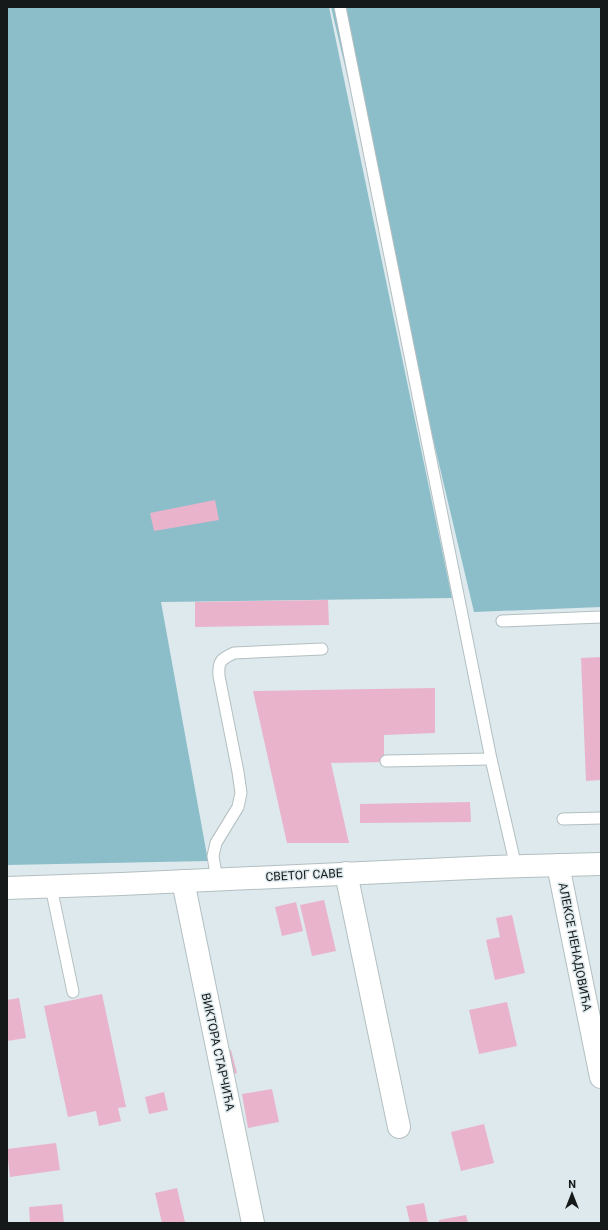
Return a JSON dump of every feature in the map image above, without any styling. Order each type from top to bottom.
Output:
[{"type":"street","name":"СВЕТОГ САВЕ","points":[[7,888],[217,880],[346,873],[601,864]]},
{"type":"street","name":"АЛЕКСЕ НЕНАДОВИЋА","points":[[558,865],[601,1077]]},
{"type":"street","points":[[346,873],[399,1127]]},
{"type":"street","name":"ВИКТОРА СТАРЧИЋА","points":[[183,881],[253,1223]]},
{"type":"lane","points":[[340,7],[491,759],[516,867]]},
{"type":"lane","points":[[502,621],[601,617]]},
{"type":"lane","points":[[217,880],[213,856],[216,843],[238,807],[241,793],[218,666],[222,659],[234,652],[322,649]]},
{"type":"lane","points":[[386,761],[491,759]]},
{"type":"lane","points":[[563,819],[601,818]]},
{"type":"lane","points":[[51,887],[73,992]]},
{"type":"shaded area","points":[[7,7],[329,7],[452,598],[161,602],[208,861],[7,865]]},
{"type":"shaded area","points":[[331,7],[601,7],[601,607],[474,612]]},
{"type":"building","points":[[215,500],[219,520],[154,531],[150,513]]},
{"type":"building","points":[[328,600],[329,625],[195,627],[195,602]]},
{"type":"building","points":[[601,657],[601,780],[586,781],[581,658]]},
{"type":"building","points":[[435,688],[435,733],[384,735],[384,762],[331,763],[349,843],[287,843],[253,691]]},
{"type":"building","points":[[470,802],[471,822],[360,823],[360,804]]},
{"type":"building","points":[[324,900],[336,951],[312,956],[300,905]]},
{"type":"building","points":[[296,902],[303,931],[282,936],[275,907]]},
{"type":"building","points":[[512,915],[525,973],[495,980],[486,940],[500,937],[496,918]]},
{"type":"building","points":[[102,994],[126,1107],[118,1108],[121,1121],[99,1126],[96,1111],[68,1117],[44,1006]]},
{"type":"building","points":[[19,998],[26,1038],[7,1041],[7,1000]]},
{"type":"building","points":[[507,1002],[517,1046],[479,1054],[469,1010]]},
{"type":"building","points":[[231,1050],[237,1073],[229,1075],[223,1052]]},
{"type":"building","points":[[272,1089],[279,1122],[248,1128],[242,1094]]},
{"type":"building","points":[[164,1092],[168,1110],[149,1114],[145,1097]]},
{"type":"building","points":[[484,1124],[494,1163],[461,1171],[451,1132]]},
{"type":"building","points":[[56,1143],[60,1170],[10,1177],[7,1149]]},
{"type":"building","points":[[177,1188],[185,1222],[162,1223],[155,1193]]},
{"type":"building","points":[[424,1203],[428,1223],[410,1223],[406,1206]]},
{"type":"building","points":[[62,1204],[64,1223],[30,1223],[29,1207]]},
{"type":"building","points":[[466,1215],[468,1223],[439,1223],[439,1220]]}]
